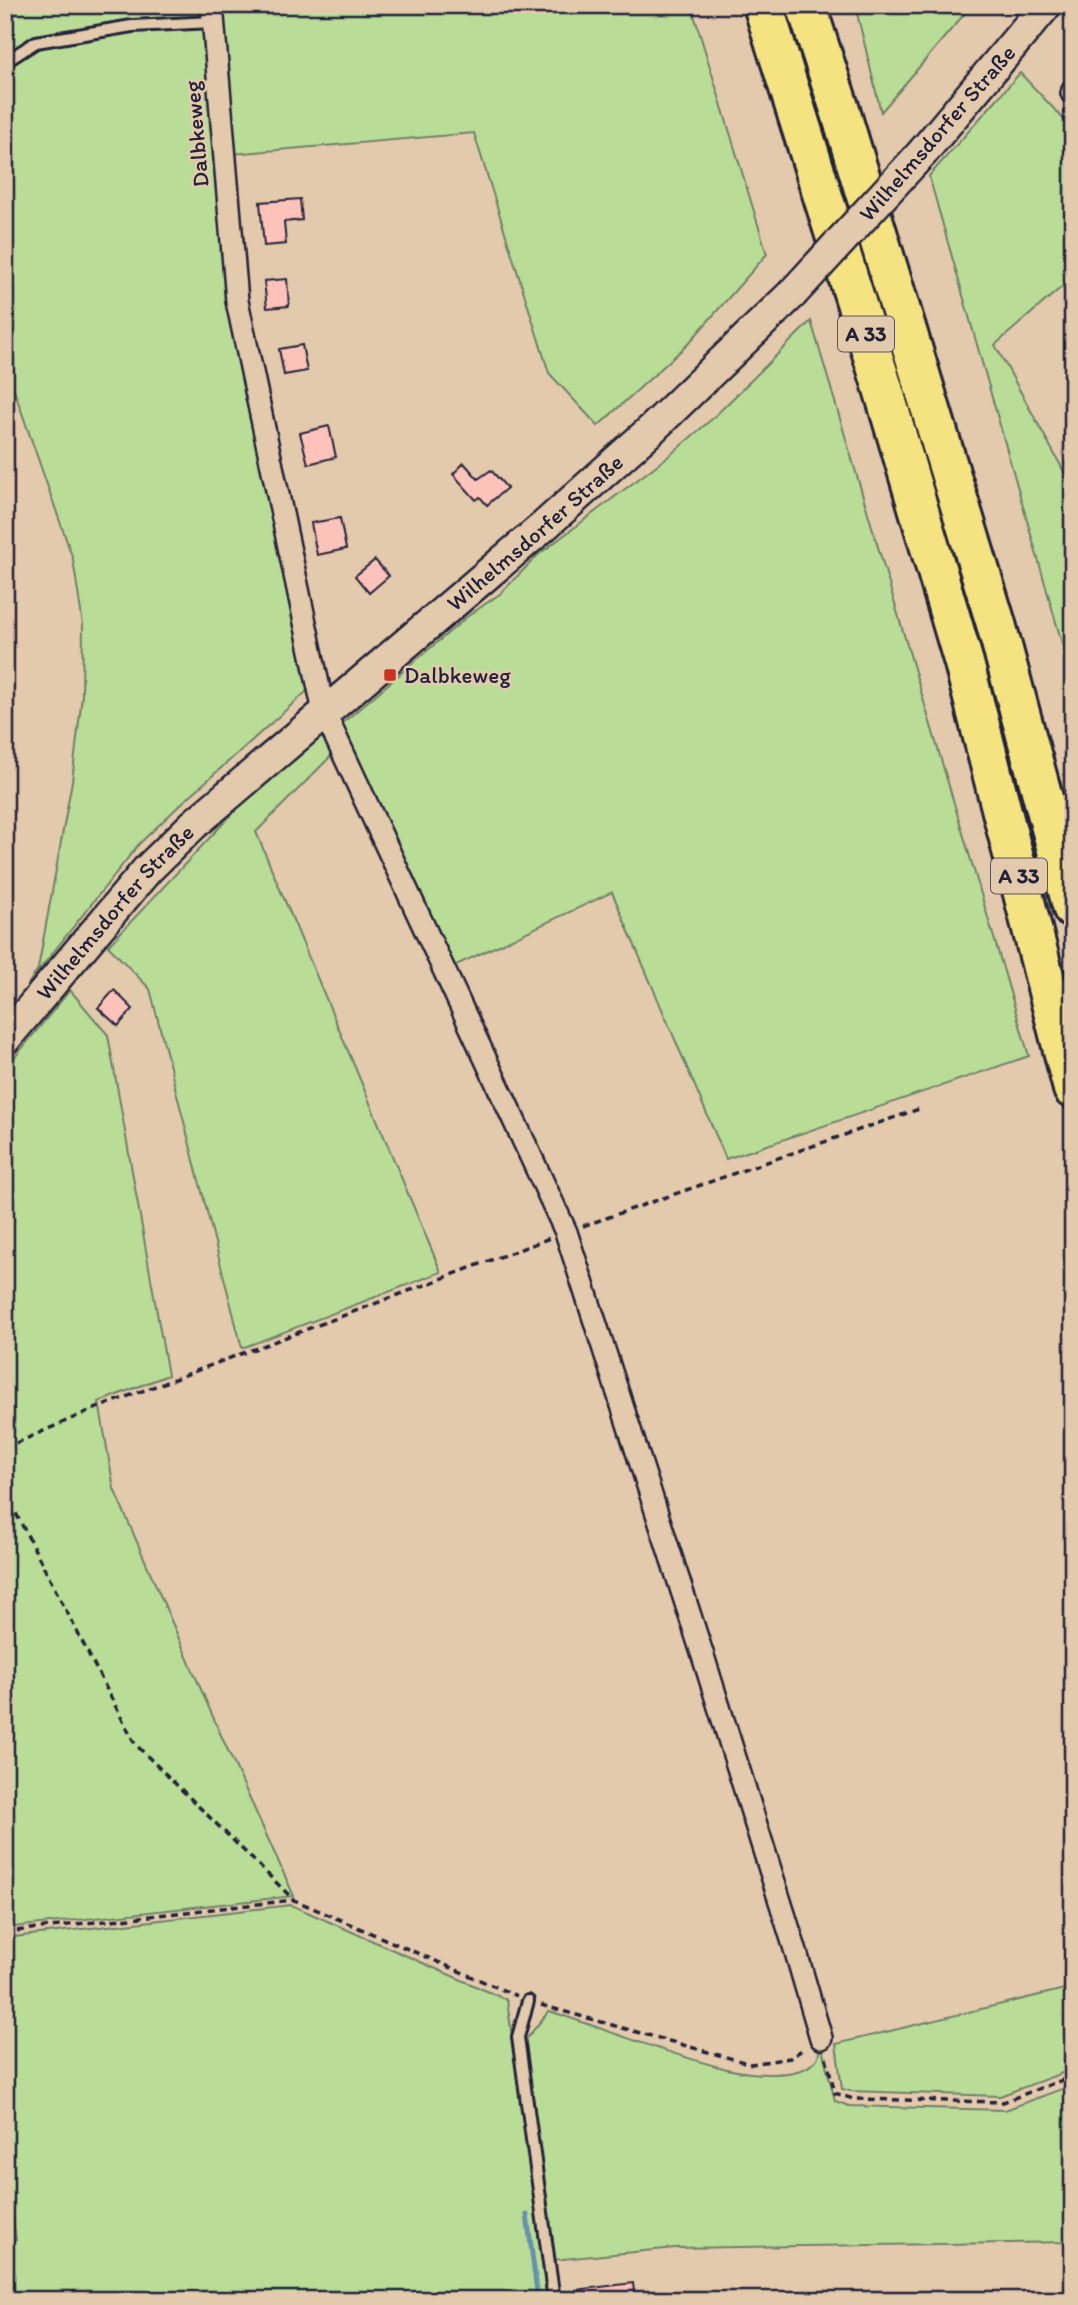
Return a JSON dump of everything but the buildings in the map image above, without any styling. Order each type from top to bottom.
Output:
[{"type":"highway","name":"A 33","points":[[763,5],[882,385],[964,663],[1073,1089]]},
{"type":"highway","name":"A 33","points":[[806,5],[996,624],[1073,909]]},
{"type":"highway","points":[[823,5],[832,43],[839,107]]},
{"type":"street","name":"Wilhelmsdorfer Straße","points":[[5,1039],[147,870],[192,825],[544,526],[652,429],[793,294],[923,152],[1046,5]]},
{"type":"street","name":"Dalbkeweg","points":[[212,14],[237,301],[324,712],[566,1232],[699,1643],[821,2038]]},
{"type":"lane","points":[[5,62],[36,42],[212,14]]},
{"type":"lane","points":[[528,2001],[518,2037],[554,2300]]},
{"type":"path","points":[[5,1448],[89,1411],[566,1232],[919,1109]]},
{"type":"path","points":[[5,1492],[135,1744],[294,1900],[528,2001],[751,2064],[790,2058],[821,2038],[835,2094],[853,2099],[1003,2102],[1073,2076]]},
{"type":"path","points":[[5,1932],[294,1900]]},
{"type":"green space","points":[[5,5],[203,5],[228,303],[309,685],[306,692],[139,844],[28,984],[38,969],[72,781],[82,696],[83,625],[73,559],[5,364]]},
{"type":"green space","points":[[219,5],[691,5],[767,254],[688,344],[598,426],[549,373],[474,133],[232,154]]},
{"type":"green space","points":[[855,5],[972,5],[881,112]]},
{"type":"green space","points":[[1020,73],[1073,129],[1073,277],[995,345],[1073,488],[1073,682],[929,176]]},
{"type":"green space","points":[[811,321],[1029,1056],[726,1159],[612,892],[452,967],[340,725],[468,616],[501,593],[538,555],[670,455],[712,419]]},
{"type":"green space","points":[[322,729],[333,754],[256,832],[441,1272],[242,1348],[150,989],[108,946],[246,799]]},
{"type":"green space","points":[[70,990],[108,1035],[168,1375],[99,1402],[114,1489],[294,1896],[5,1928],[5,1069]]},
{"type":"green space","points":[[291,1905],[507,2000],[548,2300],[5,2300],[5,2241],[16,2240],[5,2164],[5,1938]]},
{"type":"green space","points":[[1073,1987],[1073,2069],[1000,2096],[842,2089],[836,2044]]},
{"type":"green space","points":[[549,2011],[682,2056],[747,2073],[786,2073],[807,2067],[818,2055],[819,2036],[835,2101],[849,2106],[1005,2110],[1073,2085],[1073,2242],[675,2248],[553,2260],[523,2043]]},
{"type":"waterway","points":[[527,2215],[538,2300]]},
{"type":"place","name":"Dalbkeweg","points":[[390,675]]}]
